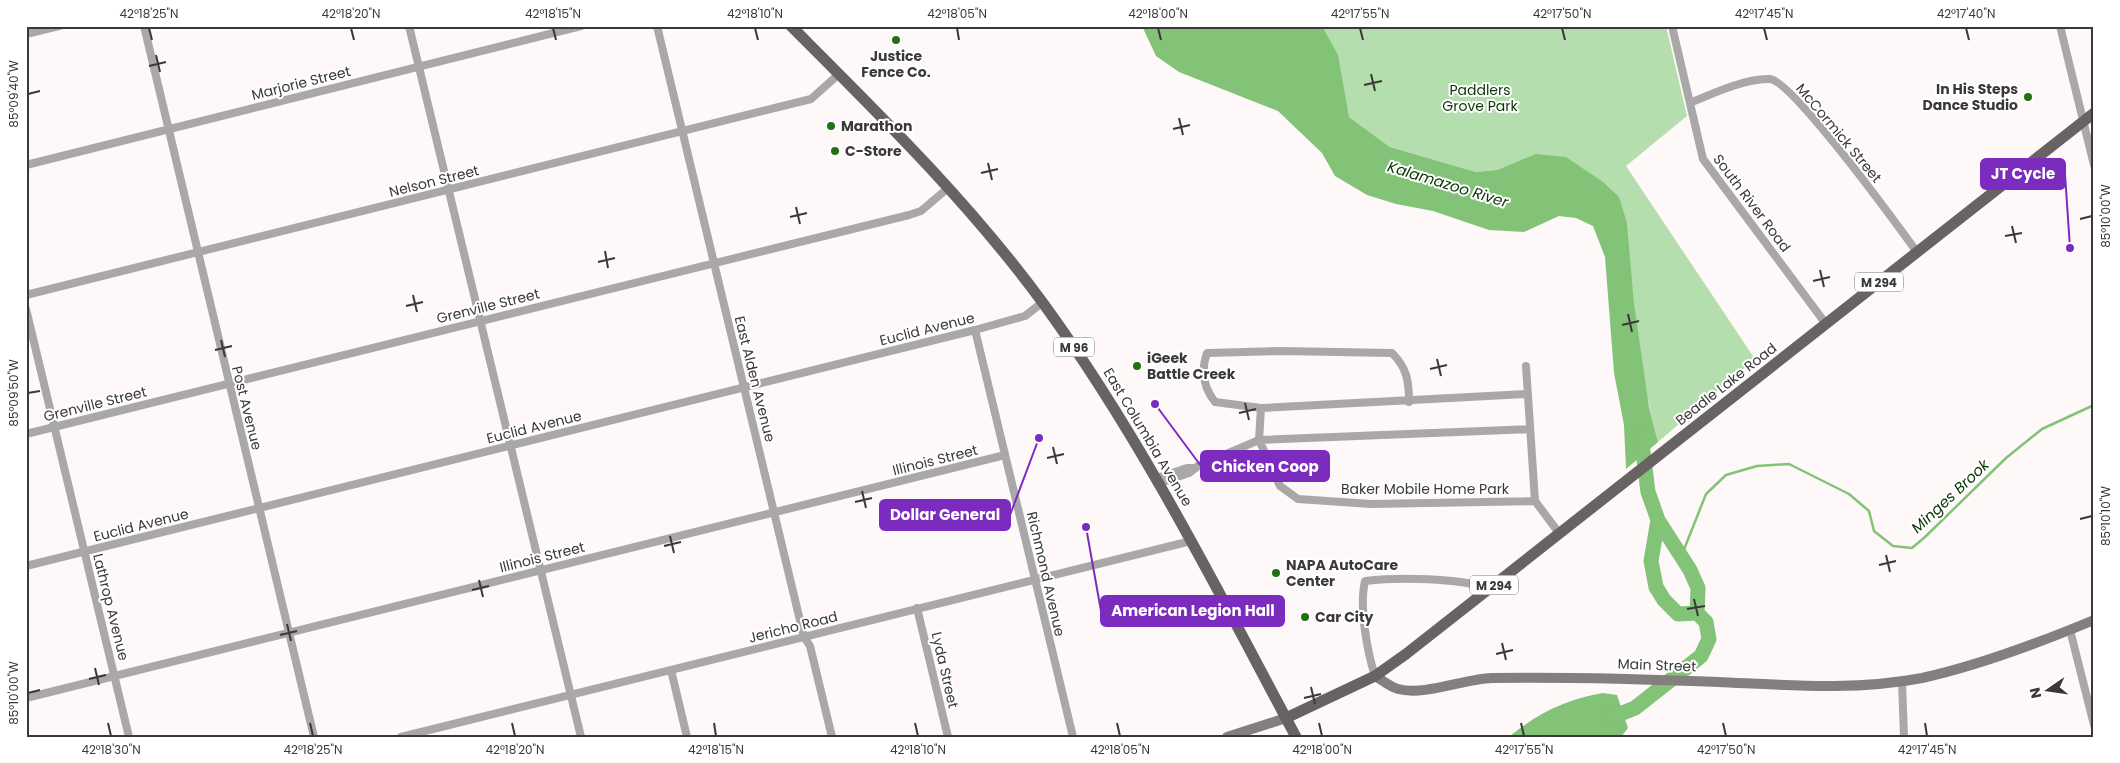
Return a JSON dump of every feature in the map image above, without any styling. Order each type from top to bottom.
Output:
[{"type":"main road","name":"East Columbia Avenue","points":[[791,26],[948,188],[996,242],[1043,302],[1104,392],[1158,480],[1296,737]]},
{"type":"main road","name":"Beadle Lake Road","points":[[1375,676],[1612,493],[2094,114]]},
{"type":"main road","name":"M 294","points":[[1286,718],[1375,676]]},
{"type":"street","points":[[26,34],[58,26]]},
{"type":"street","name":"Post Avenue","points":[[144,26],[314,737]]},
{"type":"street","points":[[409,26],[581,737]]},
{"type":"street","name":"Marjorie Street","points":[[26,165],[582,26]]},
{"type":"street","name":"East Alden Avenue","points":[[657,26],[804,637],[810,646],[832,737]]},
{"type":"street","name":"South River Road","points":[[1672,26],[1703,159],[1826,324]]},
{"type":"street","points":[[2060,26],[2094,165]]},
{"type":"street","name":"Nelson Street","points":[[26,295],[811,99],[839,74]]},
{"type":"street","name":"McCormick Street","points":[[1690,104],[1716,92],[1748,82],[1770,79],[1779,83],[1806,110],[1854,168],[1917,252]]},
{"type":"street","name":"Grenville Street","points":[[26,434],[909,215],[921,211],[948,188]]},
{"type":"street","name":"Euclid Avenue","points":[[26,566],[975,330],[1025,316],[1043,302]]},
{"type":"street","name":"Lathrop Avenue","points":[[26,309],[129,737]]},
{"type":"street","name":"Richmond Avenue","points":[[975,330],[1073,737]]},
{"type":"street","points":[[1409,402],[1408,376],[1401,362],[1392,353],[1282,351],[1207,353],[1203,364],[1204,380],[1209,394],[1215,402],[1261,408],[1409,402],[1528,394]]},
{"type":"street","points":[[1526,366],[1534,501],[1559,533]]},
{"type":"street","name":"Baker Mobile Home Park","points":[[1261,408],[1259,440],[1280,486],[1298,500],[1371,504],[1534,501]]},
{"type":"street","points":[[1158,480],[1189,473],[1194,468],[1259,440],[1530,429]]},
{"type":"street","name":"Illinois Street","points":[[26,698],[1005,455]]},
{"type":"street","name":"Jericho Road","points":[[401,737],[1191,541]]},
{"type":"street","points":[[1375,676],[1370,659],[1362,592],[1365,581],[1434,581],[1474,584],[1489,588]]},
{"type":"street","name":"Lyda Street","points":[[917,608],[948,737]]},
{"type":"street","name":"Main Street","points":[[1375,676],[1397,689],[1413,690],[1487,678],[1588,677],[1848,686],[1902,680],[1950,670],[2070,630],[2094,620]]},
{"type":"street","points":[[2070,630],[2094,725]]},
{"type":"street","points":[[671,670],[688,737]]},
{"type":"street","points":[[1902,680],[1904,737]]},
{"type":"street","points":[[1227,737],[1286,718]]},
{"type":"green space","name":"Paddlers Grove Park","points":[[1322,26],[1666,26],[1687,116],[1626,166],[1755,359],[1658,442],[1651,415],[1637,333],[1627,223],[1535,154],[1497,170],[1476,172],[1390,147],[1349,117]]},
{"type":"water","points":[[1142,26],[1322,26],[1338,55],[1349,117],[1390,147],[1476,172],[1497,170],[1535,154],[1566,157],[1603,182],[1619,197],[1627,223],[1634,304],[1649,407],[1658,442],[1626,469],[1624,425],[1614,373],[1605,257],[1593,226],[1576,218],[1559,216],[1524,232],[1489,230],[1433,211],[1396,204],[1367,195],[1335,176],[1322,153],[1278,111],[1179,72],[1156,56]]},
{"type":"water","points":[[1603,693],[1617,695],[1628,728],[1621,737],[1509,737],[1530,721],[1553,708],[1590,695]]},
{"type":"waterway","name":"Minges Brook","points":[[1681,557],[1706,494],[1726,475],[1757,466],[1789,464],[1849,494],[1869,511],[1874,531],[1893,546],[1912,548],[2006,458],[2042,429],[2094,405]]},
{"type":"waterway","name":"Kalamazoo River","points":[[1605,720],[1635,708],[1701,656],[1709,639],[1706,622],[1697,613],[1678,614],[1664,600],[1656,587],[1651,561],[1658,520],[1648,492],[1641,435]]},
{"type":"waterway","name":"Kalamazoo River","points":[[1658,520],[1690,570],[1698,588],[1697,613]]},
{"type":"place","name":"Justice Fence Co.","points":[[896,40]]},
{"type":"place","name":"In His Steps Dance Studio","points":[[2028,97]]},
{"type":"place","name":"Marathon","points":[[831,126]]},
{"type":"place","name":"C-Store","points":[[835,151]]},
{"type":"place","name":"JT Cycle","points":[[2070,248]]},
{"type":"place","name":"iGeek Battle Creek","points":[[1137,366]]},
{"type":"place","name":"Chicken Coop","points":[[1155,404]]},
{"type":"place","name":"Dollar General","points":[[1039,438]]},
{"type":"place","name":"American Legion Hall","points":[[1086,527]]},
{"type":"place","name":"NAPA AutoCare Center","points":[[1276,573]]},
{"type":"place","name":"Car City","points":[[1305,617]]}]
